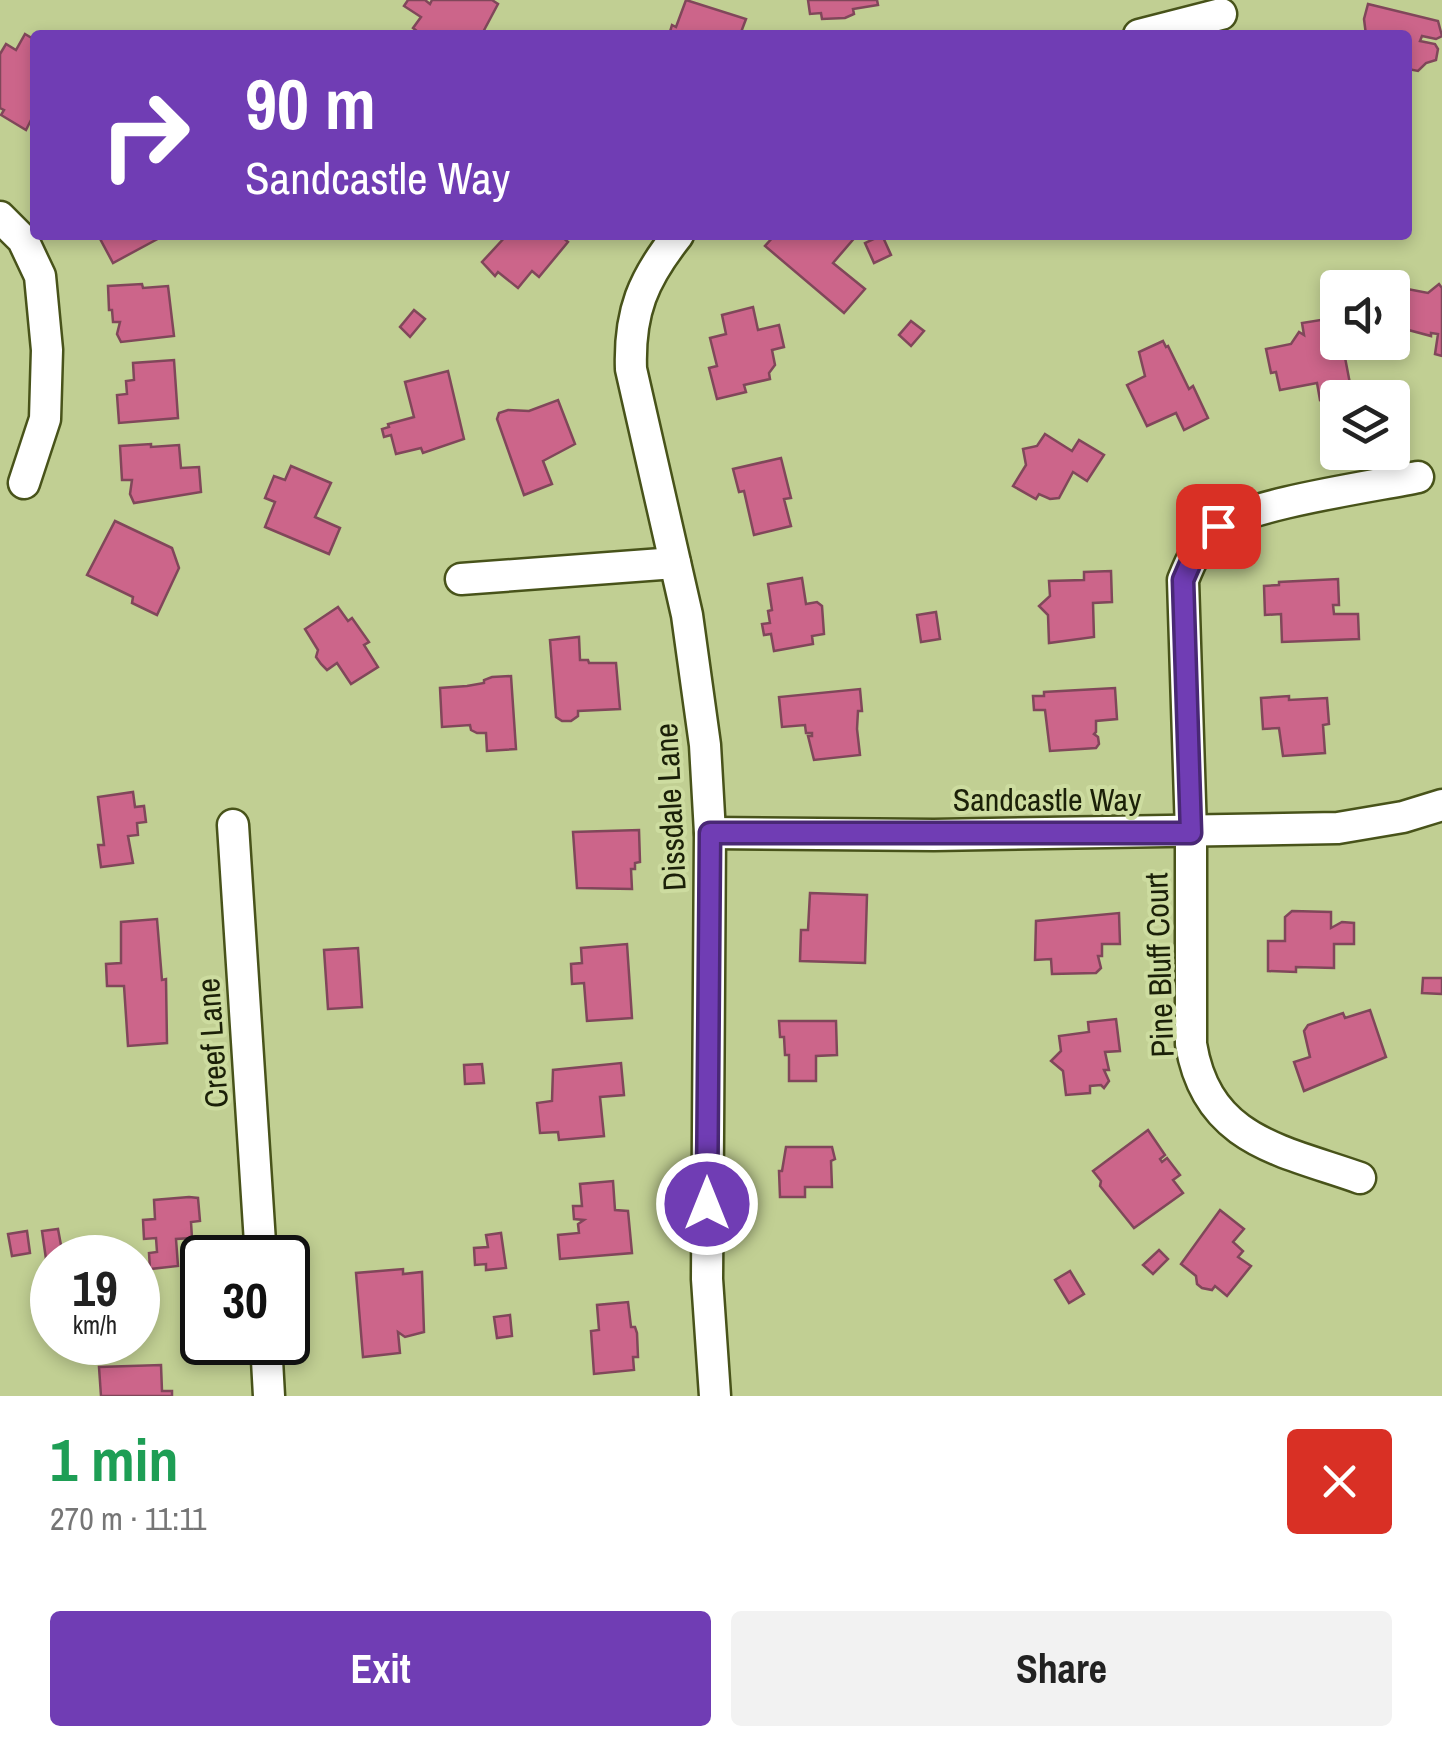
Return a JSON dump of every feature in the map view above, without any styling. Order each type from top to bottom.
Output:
[{"type":"street","points":[[1159,30],[1221,14]]},
{"type":"street","points":[[0,217],[23,240],[40,276],[47,350],[45,420],[24,483]]},
{"type":"street","name":"Dissdale Lane","points":[[674,240],[642,289],[630,341],[632,368],[687,615],[705,745],[710,833],[707,1278],[715,1396]]},
{"type":"street","name":"Pine Bluff Court","points":[[1360,1178],[1254,1141],[1225,1119],[1204,1090],[1195,1068],[1191,1044],[1191,833],[1183,580],[1196,550],[1218,526],[1246,513],[1418,477]]},
{"type":"street","points":[[460,579],[675,564]]},
{"type":"street","name":"Sandcastle Way","points":[[710,833],[1191,833],[1338,828],[1403,817],[1442,804]]},
{"type":"street","name":"Creef Lane","points":[[233,824],[260,1235]]},
{"type":"street","points":[[268,1365],[270,1396]]},
{"type":"building","points":[[408,0],[425,0],[430,4],[432,0],[492,0],[498,4],[484,30],[416,30],[413,28],[421,17],[404,6]]},
{"type":"building","points":[[686,0],[746,19],[742,30],[670,30],[672,25],[676,27]]},
{"type":"building","points":[[808,0],[877,0],[878,5],[853,9],[854,14],[845,18],[822,19],[821,13],[810,14]]},
{"type":"building","points":[[1368,4],[1438,21],[1442,36],[1422,36],[1420,41],[1435,44],[1436,60],[1418,71],[1412,70],[1412,30],[1365,30]]},
{"type":"building","points":[[25,34],[30,37],[30,122],[26,130],[1,115],[4,110],[0,108],[0,54],[6,44],[16,50]]},
{"type":"building","points":[[101,240],[156,240],[113,263]]},
{"type":"building","points":[[502,240],[568,242],[539,277],[532,271],[518,288],[498,272],[495,276],[482,262]]},
{"type":"building","points":[[770,240],[853,240],[833,263],[865,289],[844,313],[765,246]]},
{"type":"building","points":[[884,240],[891,255],[874,263],[865,243]]},
{"type":"building","points":[[142,284],[143,288],[168,286],[174,336],[121,342],[117,334],[120,322],[113,322],[109,310],[108,286]]},
{"type":"building","points":[[1439,284],[1442,288],[1442,356],[1435,354],[1438,334],[1410,330],[1410,290],[1428,293]]},
{"type":"building","points":[[753,307],[758,330],[779,325],[784,347],[772,350],[775,365],[770,379],[744,385],[746,392],[717,399],[709,368],[717,366],[710,338],[726,334],[722,315]]},
{"type":"building","points":[[414,310],[425,319],[410,337],[400,327]]},
{"type":"building","points":[[1320,320],[1320,360],[1345,360],[1349,380],[1320,380],[1320,400],[1317,383],[1280,390],[1276,372],[1271,373],[1266,349],[1291,344],[1299,332],[1304,335],[1302,323]]},
{"type":"building","points":[[911,321],[924,331],[911,346],[899,335]]},
{"type":"building","points":[[1163,341],[1189,389],[1193,386],[1208,418],[1184,430],[1176,413],[1147,426],[1127,385],[1145,376],[1139,352]]},
{"type":"building","points":[[174,360],[178,418],[119,423],[117,395],[127,394],[126,381],[134,380],[133,363]]},
{"type":"building","points":[[448,371],[464,439],[423,453],[421,448],[396,454],[391,435],[384,437],[382,429],[414,417],[405,382]]},
{"type":"building","points":[[558,400],[575,444],[543,461],[552,484],[524,495],[497,419],[499,413],[529,411]]},
{"type":"building","points":[[1045,434],[1072,451],[1079,440],[1104,455],[1087,481],[1073,472],[1059,498],[1039,494],[1036,499],[1013,486],[1026,465],[1023,449],[1037,446]]},
{"type":"building","points":[[179,445],[181,468],[199,467],[201,492],[134,503],[130,494],[132,480],[122,480],[120,446]]},
{"type":"building","points":[[781,458],[791,498],[784,499],[791,526],[754,535],[744,491],[739,492],[733,469]]},
{"type":"building","points":[[291,466],[331,483],[315,517],[340,528],[329,554],[265,527],[275,502],[265,498],[274,476],[285,480]]},
{"type":"building","points":[[115,521],[172,548],[179,568],[157,615],[132,603],[133,597],[87,575]]},
{"type":"building","points":[[1111,571],[1112,602],[1093,603],[1094,637],[1049,643],[1048,615],[1039,606],[1050,596],[1049,581],[1084,580],[1084,572]]},
{"type":"building","points":[[802,578],[806,604],[817,602],[822,606],[824,634],[812,636],[813,644],[774,651],[771,634],[764,635],[762,624],[770,623],[768,611],[772,610],[768,584]]},
{"type":"building","points":[[1338,579],[1339,605],[1333,605],[1334,614],[1358,614],[1359,639],[1282,642],[1281,614],[1265,615],[1264,586]]},
{"type":"building","points":[[338,607],[348,621],[352,618],[369,642],[364,645],[378,667],[351,684],[337,663],[327,670],[321,664],[316,657],[318,650],[305,629]]},
{"type":"building","points":[[936,612],[940,639],[921,642],[917,615]]},
{"type":"building","points":[[579,637],[580,660],[616,663],[620,709],[578,711],[571,721],[562,721],[556,717],[550,640]]},
{"type":"building","points":[[511,676],[516,749],[487,751],[486,733],[471,730],[470,725],[442,727],[440,688]]},
{"type":"building","points":[[1115,688],[1117,719],[1096,721],[1096,748],[1050,751],[1045,710],[1034,710],[1033,696]]},
{"type":"building","points":[[860,689],[860,755],[814,760],[808,736],[812,733],[806,733],[805,725],[782,727],[779,697]]},
{"type":"building","points":[[1289,696],[1289,700],[1327,698],[1329,724],[1323,725],[1325,753],[1283,756],[1279,728],[1263,729],[1261,698]]},
{"type":"building","points":[[133,792],[135,807],[144,806],[146,822],[137,823],[138,835],[128,836],[133,863],[101,867],[98,845],[104,845],[98,797]]},
{"type":"building","points":[[639,830],[640,862],[631,869],[632,889],[577,888],[573,832]]},
{"type":"building","points":[[810,893],[867,895],[865,963],[800,961],[801,930],[808,930]]},
{"type":"building","points":[[1292,911],[1331,912],[1331,928],[1342,922],[1354,923],[1354,944],[1334,944],[1334,968],[1268,971],[1268,941],[1285,941],[1285,917]]},
{"type":"building","points":[[1119,913],[1120,944],[1102,944],[1102,956],[1098,956],[1101,968],[1096,973],[1052,974],[1051,959],[1035,960],[1036,921]]},
{"type":"building","points":[[157,919],[162,980],[166,979],[167,1043],[128,1046],[124,986],[107,986],[106,964],[121,963],[121,922]]},
{"type":"building","points":[[627,944],[632,1018],[587,1021],[584,983],[572,984],[571,964],[582,963],[581,948]]},
{"type":"building","points":[[358,948],[362,1007],[328,1009],[324,950]]},
{"type":"building","points":[[1423,978],[1442,978],[1442,994],[1422,993]]},
{"type":"building","points":[[1370,1010],[1386,1057],[1304,1091],[1294,1062],[1310,1057],[1304,1031],[1308,1025],[1343,1013],[1345,1018]]},
{"type":"building","points":[[1116,1019],[1120,1051],[1105,1052],[1109,1070],[1104,1070],[1109,1081],[1104,1088],[1090,1086],[1090,1093],[1066,1095],[1063,1071],[1051,1061],[1061,1051],[1059,1036],[1089,1032],[1088,1022]]},
{"type":"building","points":[[779,1021],[836,1021],[837,1055],[816,1056],[816,1081],[789,1081],[789,1055],[785,1055]]},
{"type":"building","points":[[621,1063],[624,1095],[600,1097],[604,1136],[559,1140],[558,1132],[540,1133],[537,1103],[552,1101],[553,1070]]},
{"type":"building","points":[[482,1064],[484,1083],[465,1084],[464,1065]]},
{"type":"building","points":[[1148,1130],[1165,1155],[1160,1159],[1162,1162],[1167,1158],[1180,1175],[1173,1180],[1183,1193],[1134,1228],[1100,1186],[1101,1181],[1093,1171]]},
{"type":"building","points":[[786,1147],[832,1147],[832,1187],[805,1187],[805,1197],[780,1197],[779,1171]]},
{"type":"building","points":[[613,1181],[615,1210],[628,1211],[632,1253],[560,1259],[558,1235],[579,1233],[578,1224],[584,1220],[574,1219],[573,1206],[582,1206],[580,1184]]},
{"type":"building","points":[[198,1198],[200,1221],[191,1222],[192,1235],[176,1239],[178,1266],[160,1268],[160,1235],[144,1235],[143,1220],[155,1219],[154,1200]]},
{"type":"building","points":[[1220,1210],[1244,1229],[1233,1242],[1243,1251],[1238,1257],[1251,1266],[1227,1296],[1215,1286],[1212,1290],[1202,1288],[1196,1276],[1181,1264]]},
{"type":"building","points":[[58,1229],[59,1235],[43,1235],[42,1231]]},
{"type":"building","points":[[27,1231],[30,1253],[12,1256],[8,1234]]},
{"type":"building","points":[[501,1233],[506,1268],[486,1270],[486,1264],[475,1265],[474,1248],[488,1247],[486,1235]]},
{"type":"building","points":[[1159,1250],[1168,1259],[1153,1274],[1143,1265]]},
{"type":"building","points":[[403,1269],[403,1274],[422,1272],[424,1332],[405,1337],[398,1332],[400,1353],[363,1357],[356,1273]]},
{"type":"building","points":[[1070,1271],[1084,1294],[1069,1303],[1055,1280]]},
{"type":"building","points":[[628,1302],[631,1327],[637,1333],[634,1370],[594,1374],[591,1331],[599,1330],[597,1305]]},
{"type":"building","points":[[510,1315],[512,1336],[497,1338],[494,1317]]},
{"type":"building","points":[[161,1365],[162,1391],[172,1391],[172,1396],[101,1396],[99,1367]]},
{"type":"route","points":[[707,1204],[710,833],[1191,833],[1183,580],[1196,550],[1218,526]]}]
